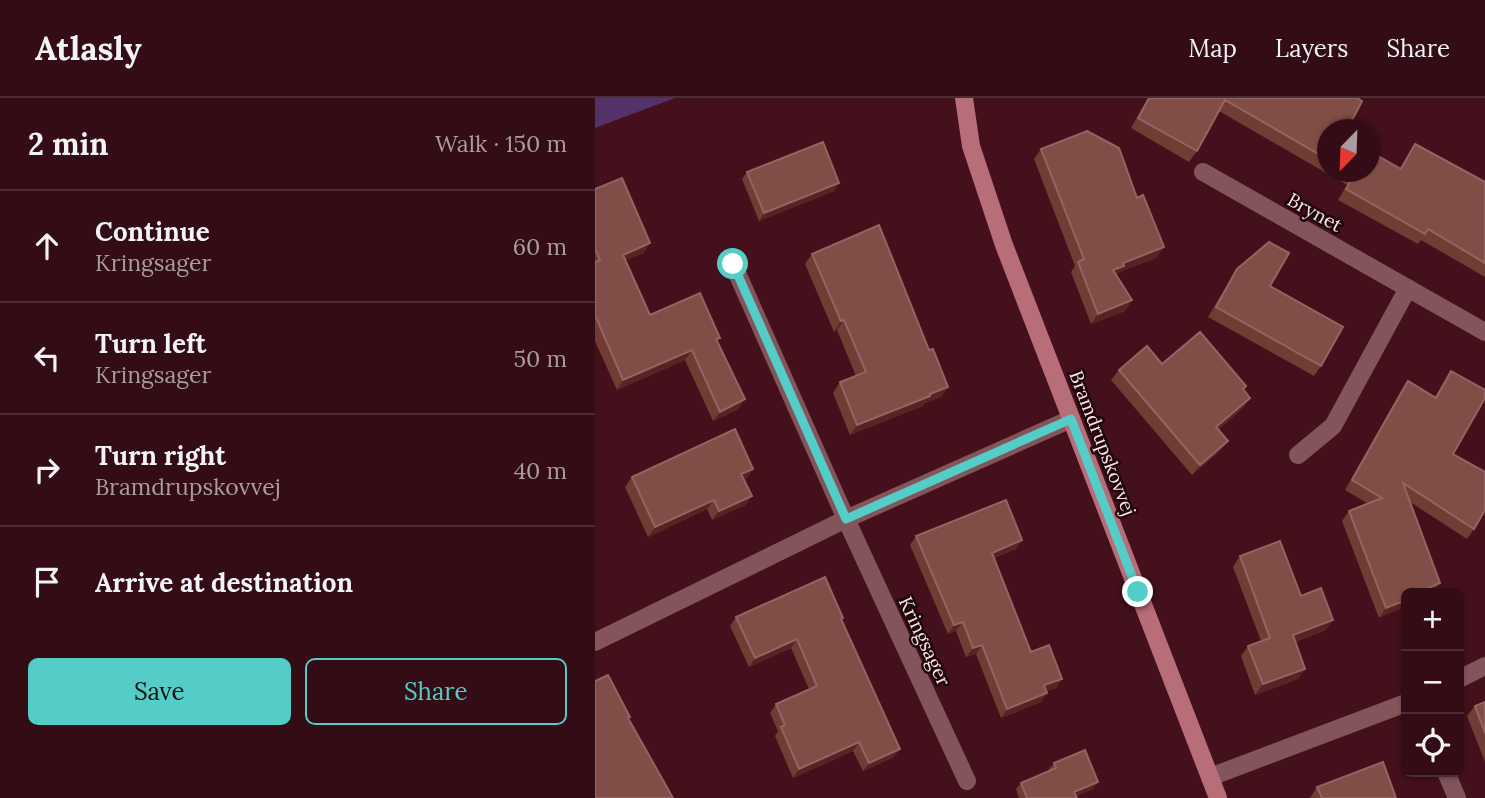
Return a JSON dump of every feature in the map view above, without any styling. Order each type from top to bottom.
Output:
[{"type":"street","name":"Bramdrupskovvej","points":[[964,98],[971,146],[1004,245],[1218,798]]},
{"type":"street","name":"Brynet","points":[[1203,172],[1485,332]]},
{"type":"street","name":"Kringsager","points":[[733,264],[846,519],[967,781]]},
{"type":"street","points":[[1298,454],[1333,426],[1408,288]]},
{"type":"street","points":[[595,642],[846,519],[1071,419]]},
{"type":"street","points":[[1464,676],[1485,666]]},
{"type":"street","points":[[1209,777],[1401,706]]},
{"type":"street","points":[[1448,777],[1457,798]]},
{"type":"shaded area","points":[[595,98],[675,98],[595,128]]},
{"type":"building","points":[[1149,98],[1357,98],[1362,101],[1353,119],[1317,119],[1317,153],[1225,100],[1197,151],[1138,118]]},
{"type":"building","points":[[1087,131],[1119,148],[1137,198],[1143,195],[1164,247],[1123,263],[1124,266],[1113,270],[1132,300],[1098,314],[1078,262],[1084,259],[1041,149]]},
{"type":"building","points":[[823,142],[839,183],[764,213],[747,172]]},
{"type":"building","points":[[1415,144],[1485,182],[1485,263],[1428,229],[1425,234],[1346,189],[1350,182],[1380,182],[1380,157],[1401,169]]},
{"type":"building","points":[[622,178],[650,243],[623,255],[650,315],[700,293],[720,338],[716,339],[745,399],[720,412],[692,350],[623,380],[595,315],[595,262],[600,260],[595,249],[595,189]]},
{"type":"building","points":[[879,225],[929,350],[933,349],[948,387],[857,425],[840,382],[866,372],[812,254]]},
{"type":"building","points":[[1269,242],[1289,253],[1270,286],[1343,327],[1321,366],[1216,307],[1237,269]]},
{"type":"building","points":[[1200,332],[1246,386],[1243,389],[1250,398],[1216,427],[1228,441],[1200,465],[1119,370],[1147,346],[1162,364]]},
{"type":"building","points":[[1451,371],[1485,390],[1485,398],[1453,454],[1485,472],[1485,510],[1474,529],[1403,483],[1440,583],[1428,588],[1401,588],[1401,602],[1386,608],[1349,511],[1382,498],[1352,480],[1408,381],[1436,398]]},
{"type":"building","points":[[735,429],[753,469],[741,474],[752,496],[719,511],[714,500],[655,527],[632,477]]},
{"type":"building","points":[[1006,500],[1022,540],[992,553],[1031,652],[1049,645],[1062,679],[1044,685],[1047,693],[1007,709],[982,645],[973,648],[963,622],[954,625],[916,536]]},
{"type":"building","points":[[1280,541],[1301,596],[1321,588],[1333,620],[1293,635],[1305,669],[1263,684],[1248,646],[1270,638],[1240,556]]},
{"type":"building","points":[[825,577],[843,618],[841,619],[900,749],[869,763],[859,742],[799,769],[781,727],[785,725],[776,704],[817,686],[797,639],[755,658],[736,617]]},
{"type":"building","points":[[608,675],[630,717],[628,718],[673,798],[595,798],[595,681]]},
{"type":"building","points":[[1485,702],[1485,733],[1475,706]]},
{"type":"building","points":[[1085,750],[1098,782],[1074,792],[1077,798],[1027,798],[1021,783],[1056,768],[1054,763]]},
{"type":"building","points":[[1383,762],[1396,798],[1322,798],[1317,787]]},
{"type":"route","points":[[733,264],[846,519],[1071,419],[1138,592]]}]
